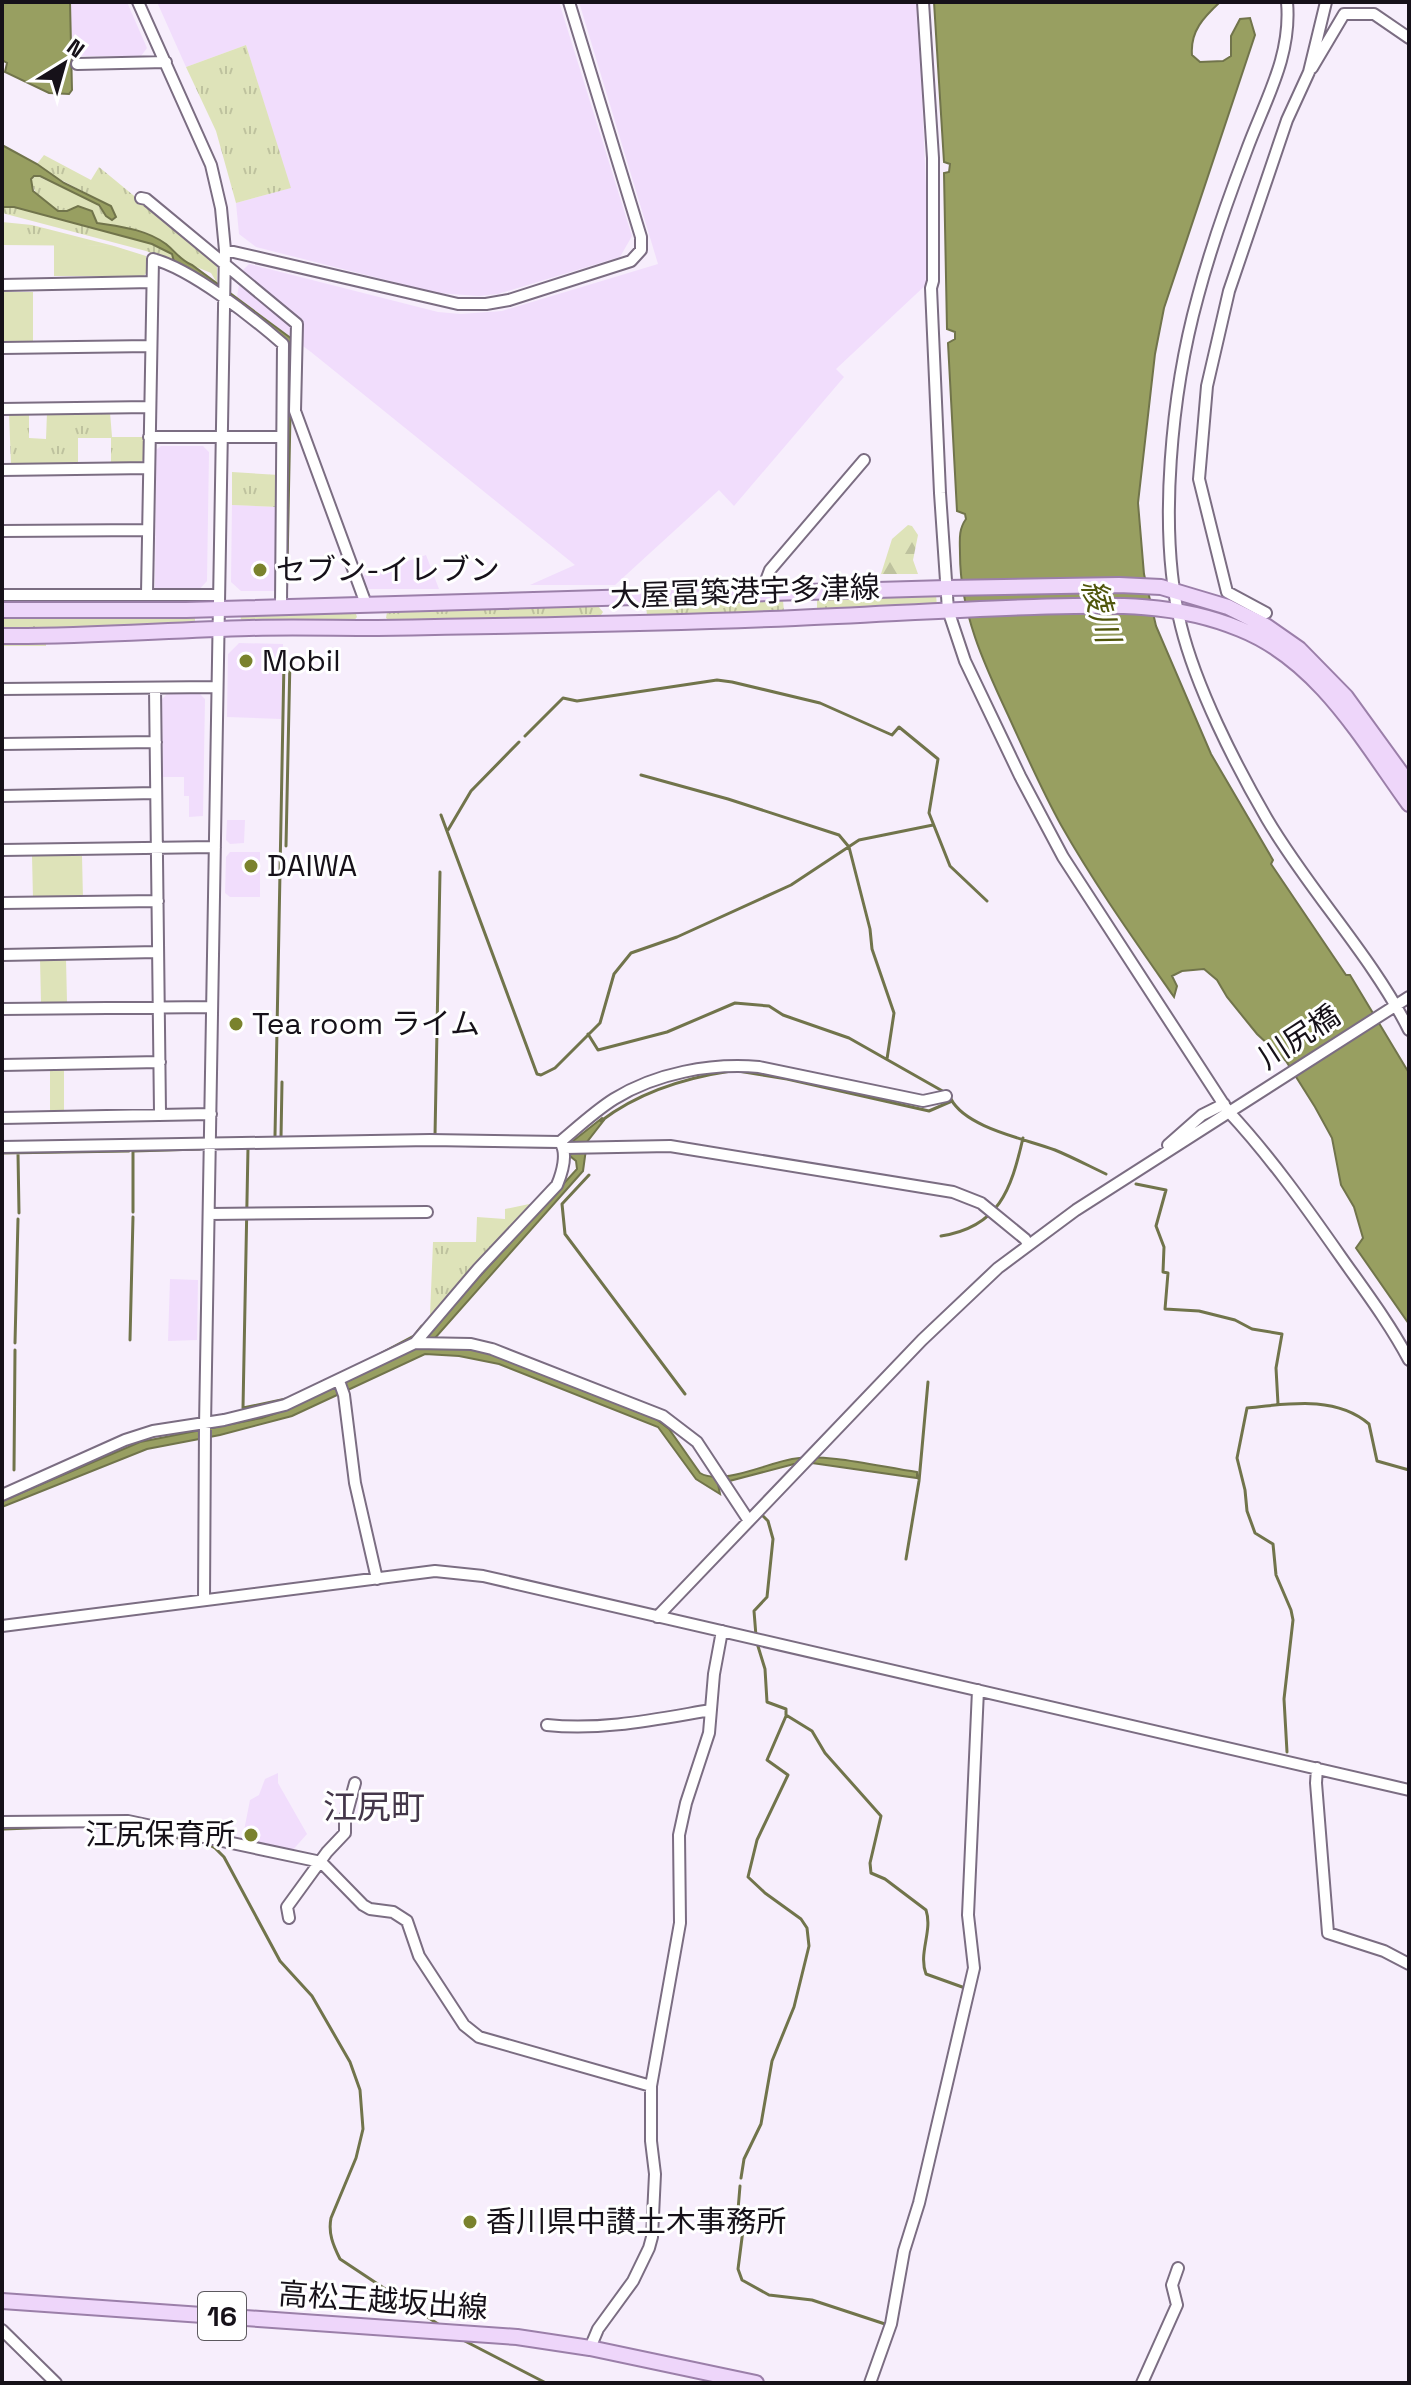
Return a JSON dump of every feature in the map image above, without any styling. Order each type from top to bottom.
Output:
[{"type":"main road","name":"大屋冨築港宇多津線","points":[[2,610],[186,610],[219,601],[281,605],[366,604],[952,588],[1119,585],[1168,588],[1228,607],[1264,625],[1299,649],[1346,697],[1409,784]]},
{"type":"main road","points":[[798,618],[800,592]]},
{"type":"main road","points":[[608,599],[608,624]]},
{"type":"main road","points":[[366,604],[375,628]]},
{"type":"main road","name":"大屋冨築港宇多津線","points":[[2,636],[219,629],[608,624],[1121,605],[1178,611],[1242,629],[1264,625]]},
{"type":"main road","name":"大屋冨築港宇多津線","points":[[1264,625],[1291,659],[1336,703],[1409,804]]},
{"type":"main road","name":"高松王越坂出線","points":[[2,2301],[517,2337],[590,2348],[756,2383]]},
{"type":"street","points":[[138,2],[211,165],[221,208],[225,250],[204,1600]]},
{"type":"street","points":[[225,250],[458,304],[509,300],[631,261],[641,250],[641,237],[569,2]]},
{"type":"street","points":[[923,2],[933,158],[931,304],[940,493],[965,661],[1063,857],[1229,1107],[1322,1229],[1390,1327],[1409,1360]]},
{"type":"street","points":[[1287,2],[1289,24],[1283,58],[1246,150],[1215,240],[1198,295],[1180,375],[1171,461],[1168,588],[1203,689],[1267,819],[1409,1030]]},
{"type":"street","points":[[1309,72],[1326,2]]},
{"type":"street","points":[[1264,625],[1227,592],[1199,479],[1207,386],[1229,291],[1287,120],[1309,72],[1344,14],[1374,14],[1409,38]]},
{"type":"street","points":[[77,64],[166,62]]},
{"type":"street","points":[[141,198],[297,324],[295,411],[366,604]]},
{"type":"street","points":[[147,594],[153,259],[188,274],[283,344],[281,605]]},
{"type":"street","points":[[2,285],[152,282]]},
{"type":"street","points":[[2,348],[151,346]]},
{"type":"street","points":[[2,409],[150,407]]},
{"type":"street","points":[[149,437],[282,437]]},
{"type":"street","points":[[761,594],[770,570],[864,460]]},
{"type":"street","points":[[2,470],[149,468]]},
{"type":"street","points":[[2,531],[148,530]]},
{"type":"street","points":[[2,595],[147,594],[219,601]]},
{"type":"street","points":[[2,689],[217,687]]},
{"type":"street","points":[[155,688],[160,1113]]},
{"type":"street","points":[[2,744],[156,742]]},
{"type":"street","points":[[2,796],[156,793]]},
{"type":"street","points":[[2,850],[215,847]]},
{"type":"street","points":[[2,903],[158,901]]},
{"type":"street","points":[[2,955],[158,952]]},
{"type":"street","name":"川尻橋","points":[[657,1617],[922,1340],[998,1268],[1028,1244],[1229,1107],[1409,997]]},
{"type":"street","points":[[2,1009],[212,1007]]},
{"type":"street","points":[[2,1065],[160,1062]]},
{"type":"street","points":[[417,1343],[478,1269],[557,1185],[564,1146],[597,1111],[632,1089],[683,1072],[717,1066],[759,1067],[923,1101],[946,1096]]},
{"type":"street","points":[[2,1118],[211,1114]]},
{"type":"street","points":[[2,1147],[430,1140],[587,1147],[670,1146],[953,1192],[981,1203],[1028,1244]]},
{"type":"street","points":[[209,1214],[427,1212]]},
{"type":"street","points":[[2,1495],[125,1440],[153,1431],[205,1424],[285,1405],[417,1343],[432,1342],[471,1344],[492,1349],[663,1416],[697,1442],[749,1521]]},
{"type":"street","points":[[339,1382],[344,1395],[355,1483],[377,1579]]},
{"type":"street","points":[[2,1626],[435,1571],[483,1576],[1409,1790]]},
{"type":"street","points":[[590,2348],[598,2329],[633,2281],[652,2237],[655,2174],[651,2141],[651,2086],[681,1913],[680,1824],[707,1739],[722,1631]]},
{"type":"street","points":[[870,2383],[891,2324],[904,2251],[919,2203],[974,1968],[968,1915],[978,1690]]},
{"type":"street","points":[[547,1725],[576,1728],[618,1725],[711,1710]]},
{"type":"street","points":[[1317,1768],[1328,1933],[1384,1951],[1409,1964]]},
{"type":"street","points":[[289,1918],[287,1907],[345,1833],[345,1820],[355,1783]]},
{"type":"street","points":[[2,1822],[128,1821],[321,1862],[363,1905],[393,1912],[407,1921],[419,1956],[464,2025],[479,2037],[651,2086]]},
{"type":"street","points":[[1142,2383],[1177,2305],[1172,2285],[1178,2268]]},
{"type":"street","points":[[2,2330],[56,2383]]},
{"type":"shaded area","points":[[70,2],[127,2],[147,48],[141,56],[71,56]]},
{"type":"shaded area","points":[[157,2],[559,2],[632,236],[620,257],[498,294],[479,296],[437,293],[256,247],[239,234],[236,203],[290,188],[246,45],[186,67]]},
{"type":"shaded area","points":[[579,2],[918,2],[930,281],[836,369],[844,377],[734,506],[719,490],[615,585],[530,585],[575,565],[311,352],[237,297],[241,272],[249,264],[438,312],[502,311],[658,264]]},
{"type":"shaded area","points":[[161,446],[203,446],[209,452],[207,581],[197,592],[155,592],[156,450]]},
{"type":"shaded area","points":[[232,505],[278,507],[277,591],[241,591],[231,582]]},
{"type":"shaded area","points":[[426,555],[439,589],[365,589],[362,576]]},
{"type":"shaded area","points":[[239,643],[283,644],[281,719],[227,717],[228,654]]},
{"type":"shaded area","points":[[167,694],[200,694],[205,699],[203,816],[189,817],[189,796],[184,796],[184,777],[163,777],[162,699]]},
{"type":"shaded area","points":[[227,820],[245,820],[244,843],[230,844],[226,840]]},
{"type":"shaded area","points":[[230,852],[260,852],[260,897],[230,897],[225,893],[226,857]]},
{"type":"shaded area","points":[[170,1279],[198,1280],[197,1340],[168,1341]]},
{"type":"shaded area","points":[[278,1773],[278,1783],[307,1834],[291,1852],[242,1841],[250,1800],[259,1795],[265,1779]]},
{"type":"green space","points":[[246,45],[291,188],[236,203],[216,131],[186,67]]},
{"type":"green space","points":[[44,155],[91,180],[99,167],[212,260],[217,267],[217,283],[211,273],[182,261],[166,244],[145,232],[97,223],[93,213],[71,208],[60,211],[48,206],[33,185],[31,179],[37,176],[96,203],[106,216],[116,217],[111,206],[46,172],[37,164]]},
{"type":"green space","points":[[2,207],[14,207],[152,244],[173,254],[174,262],[146,251],[2,213]]},
{"type":"green space","points":[[2,222],[32,225],[114,246],[2,245]]},
{"type":"green space","points":[[54,244],[114,246],[146,256],[146,273],[144,276],[54,276]]},
{"type":"green space","points":[[4,292],[33,292],[33,342],[4,342]]},
{"type":"green space","points":[[29,412],[29,438],[46,439],[47,412],[110,412],[112,437],[144,437],[143,459],[141,463],[111,464],[111,438],[78,438],[78,464],[11,465],[9,413]]},
{"type":"green space","points":[[232,472],[279,475],[278,507],[232,505]]},
{"type":"green space","points":[[908,525],[918,535],[913,560],[918,574],[881,574],[892,539]]},
{"type":"green space","points":[[936,594],[937,607],[817,612],[817,599]]},
{"type":"green space","points":[[2,599],[45,599],[46,615],[195,618],[195,624],[46,631],[46,646],[2,646]]},
{"type":"green space","points":[[783,600],[784,612],[647,616],[646,605]]},
{"type":"green space","points":[[598,606],[603,612],[599,618],[390,621],[386,618],[391,609]]},
{"type":"green space","points":[[355,611],[357,617],[353,622],[248,621],[241,620],[240,613]]},
{"type":"green space","points":[[32,856],[82,856],[83,899],[33,899]]},
{"type":"green space","points":[[40,959],[66,959],[67,1002],[41,1002]]},
{"type":"green space","points":[[50,1069],[64,1069],[64,1113],[50,1113]]},
{"type":"green space","points":[[534,1203],[432,1318],[433,1242],[476,1242],[477,1217],[505,1219],[505,1209]]},
{"type":"water","points":[[2,2],[70,2],[72,90],[69,94],[49,93],[5,72],[7,63],[2,60]]},
{"type":"water","name":"綾川","points":[[934,2],[1220,2],[1204,19],[1193,39],[1192,55],[1200,62],[1223,61],[1231,56],[1231,36],[1240,19],[1250,18],[1255,35],[1164,308],[1155,354],[1138,503],[1144,574],[1156,626],[1211,754],[1273,860],[1271,864],[1346,975],[1350,975],[1409,1073],[1409,1324],[1356,1248],[1363,1238],[1354,1207],[1341,1185],[1332,1138],[1286,1061],[1257,1034],[1217,980],[1204,969],[1182,971],[1172,976],[1177,986],[1174,997],[1101,891],[1061,825],[982,657],[969,617],[961,575],[960,536],[966,519],[965,514],[957,511],[948,343],[955,339],[955,332],[947,329],[944,173],[949,172],[950,164],[944,162]]},
{"type":"water","points":[[2,145],[64,183],[111,206],[116,217],[112,220],[99,205],[40,176],[34,176],[31,179],[33,191],[58,211],[78,206],[92,211],[97,223],[133,229],[158,239],[292,339],[287,590],[284,590],[288,345],[174,262],[172,254],[152,244],[14,207],[2,207]]},
{"type":"water","points":[[602,1118],[604,1120],[587,1142],[583,1171],[427,1347],[468,1348],[501,1356],[656,1419],[669,1429],[700,1473],[709,1476],[732,1475],[782,1461],[806,1458],[838,1459],[917,1472],[917,1478],[812,1463],[794,1464],[718,1484],[720,1494],[696,1479],[658,1427],[499,1364],[459,1356],[425,1354],[292,1416],[220,1435],[147,1449],[2,1507],[2,1501],[140,1442],[262,1418],[291,1408],[413,1350],[577,1169],[576,1161],[570,1156],[573,1141]]},
{"type":"waterway","points":[[286,846],[290,659]]},
{"type":"waterway","points":[[275,1136],[284,661]]},
{"type":"waterway","points":[[525,736],[563,698],[577,701],[717,680],[820,703],[892,735],[899,727],[938,759],[929,813],[950,866],[987,901]]},
{"type":"waterway","points":[[448,830],[471,791],[519,742]]},
{"type":"waterway","points":[[641,775],[839,835],[849,847],[870,929],[872,949],[894,1013],[887,1059]]},
{"type":"waterway","points":[[441,815],[537,1074],[541,1075],[555,1068],[600,1023],[614,974],[631,953],[677,937],[791,885],[859,840],[933,825]]},
{"type":"waterway","points":[[435,1136],[440,872]]},
{"type":"waterway","points":[[588,1034],[598,1050],[667,1032],[735,1003],[769,1006],[783,1015],[849,1038],[946,1093]]},
{"type":"waterway","points":[[601,1121],[646,1094],[731,1071]]},
{"type":"waterway","points":[[738,1071],[929,1111],[952,1101]]},
{"type":"waterway","points":[[281,1138],[282,1082]]},
{"type":"waterway","points":[[951,1099],[970,1118],[983,1125],[1055,1150],[1106,1174]]},
{"type":"waterway","points":[[941,1236],[961,1231],[989,1215],[1007,1189],[1023,1138]]},
{"type":"waterway","points":[[367,1146],[425,1145]]},
{"type":"waterway","points":[[434,1145],[555,1147]]},
{"type":"waterway","points":[[248,1148],[243,1408],[286,1399]]},
{"type":"waterway","points":[[133,1212],[133,1151],[200,1149]]},
{"type":"waterway","points":[[2,1153],[129,1151]]},
{"type":"waterway","points":[[18,1153],[19,1213]]},
{"type":"waterway","points":[[589,1175],[562,1204],[565,1234],[685,1394]]},
{"type":"waterway","points":[[1136,1184],[1166,1190],[1156,1226],[1164,1247],[1163,1272],[1168,1273],[1165,1309],[1199,1311],[1235,1320],[1252,1329],[1282,1334],[1276,1368],[1278,1404]]},
{"type":"waterway","points":[[130,1340],[133,1217]]},
{"type":"waterway","points":[[15,1343],[18,1219]]},
{"type":"waterway","points":[[365,1362],[414,1336],[422,1326]]},
{"type":"waterway","points":[[14,1470],[15,1350]]},
{"type":"waterway","points":[[906,1559],[919,1481],[928,1382]]},
{"type":"waterway","points":[[1287,1752],[1284,1699],[1293,1620],[1276,1575],[1273,1544],[1255,1533],[1247,1511],[1237,1458],[1247,1408],[1310,1404],[1341,1409],[1369,1424],[1377,1461],[1409,1470]]},
{"type":"waterway","points":[[756,1636],[754,1611],[767,1597],[773,1539],[768,1521],[762,1515]]},
{"type":"waterway","points":[[757,1643],[765,1669],[767,1702],[786,1709],[786,1715],[812,1731],[825,1753],[881,1816],[870,1863],[871,1873],[885,1879],[926,1910],[926,1974],[965,1988]]},
{"type":"waterway","points":[[741,2178],[744,2159],[761,2124],[772,2061],[794,2007],[809,1946],[807,1928],[801,1919],[748,1877],[757,1840],[788,1775],[767,1760],[786,1716]]},
{"type":"waterway","points":[[4,1829],[81,1826]]},
{"type":"waterway","points":[[113,1826],[206,1843],[224,1857],[280,1961],[312,1996],[350,2062],[360,2090],[363,2129],[356,2158],[330,2223],[337,2254],[340,2259],[441,2326]]},
{"type":"waterway","points":[[740,2186],[738,2210],[743,2230],[738,2269],[742,2280],[769,2295],[812,2300],[885,2324]]},
{"type":"waterway","points":[[461,2339],[546,2383]]},
{"type":"place","name":"セブン-イレブン","points":[[260,570]]},
{"type":"place","name":"Mobil","points":[[246,661]]},
{"type":"place","name":"DAIWA","points":[[251,866]]},
{"type":"place","name":"Tea room ライム","points":[[236,1024]]},
{"type":"place","name":"江尻保育所","points":[[251,1835]]},
{"type":"place","name":"香川県中讃土木事務所","points":[[470,2222]]},
{"type":"district","name":"江尻町","points":[[374,1807]]}]
